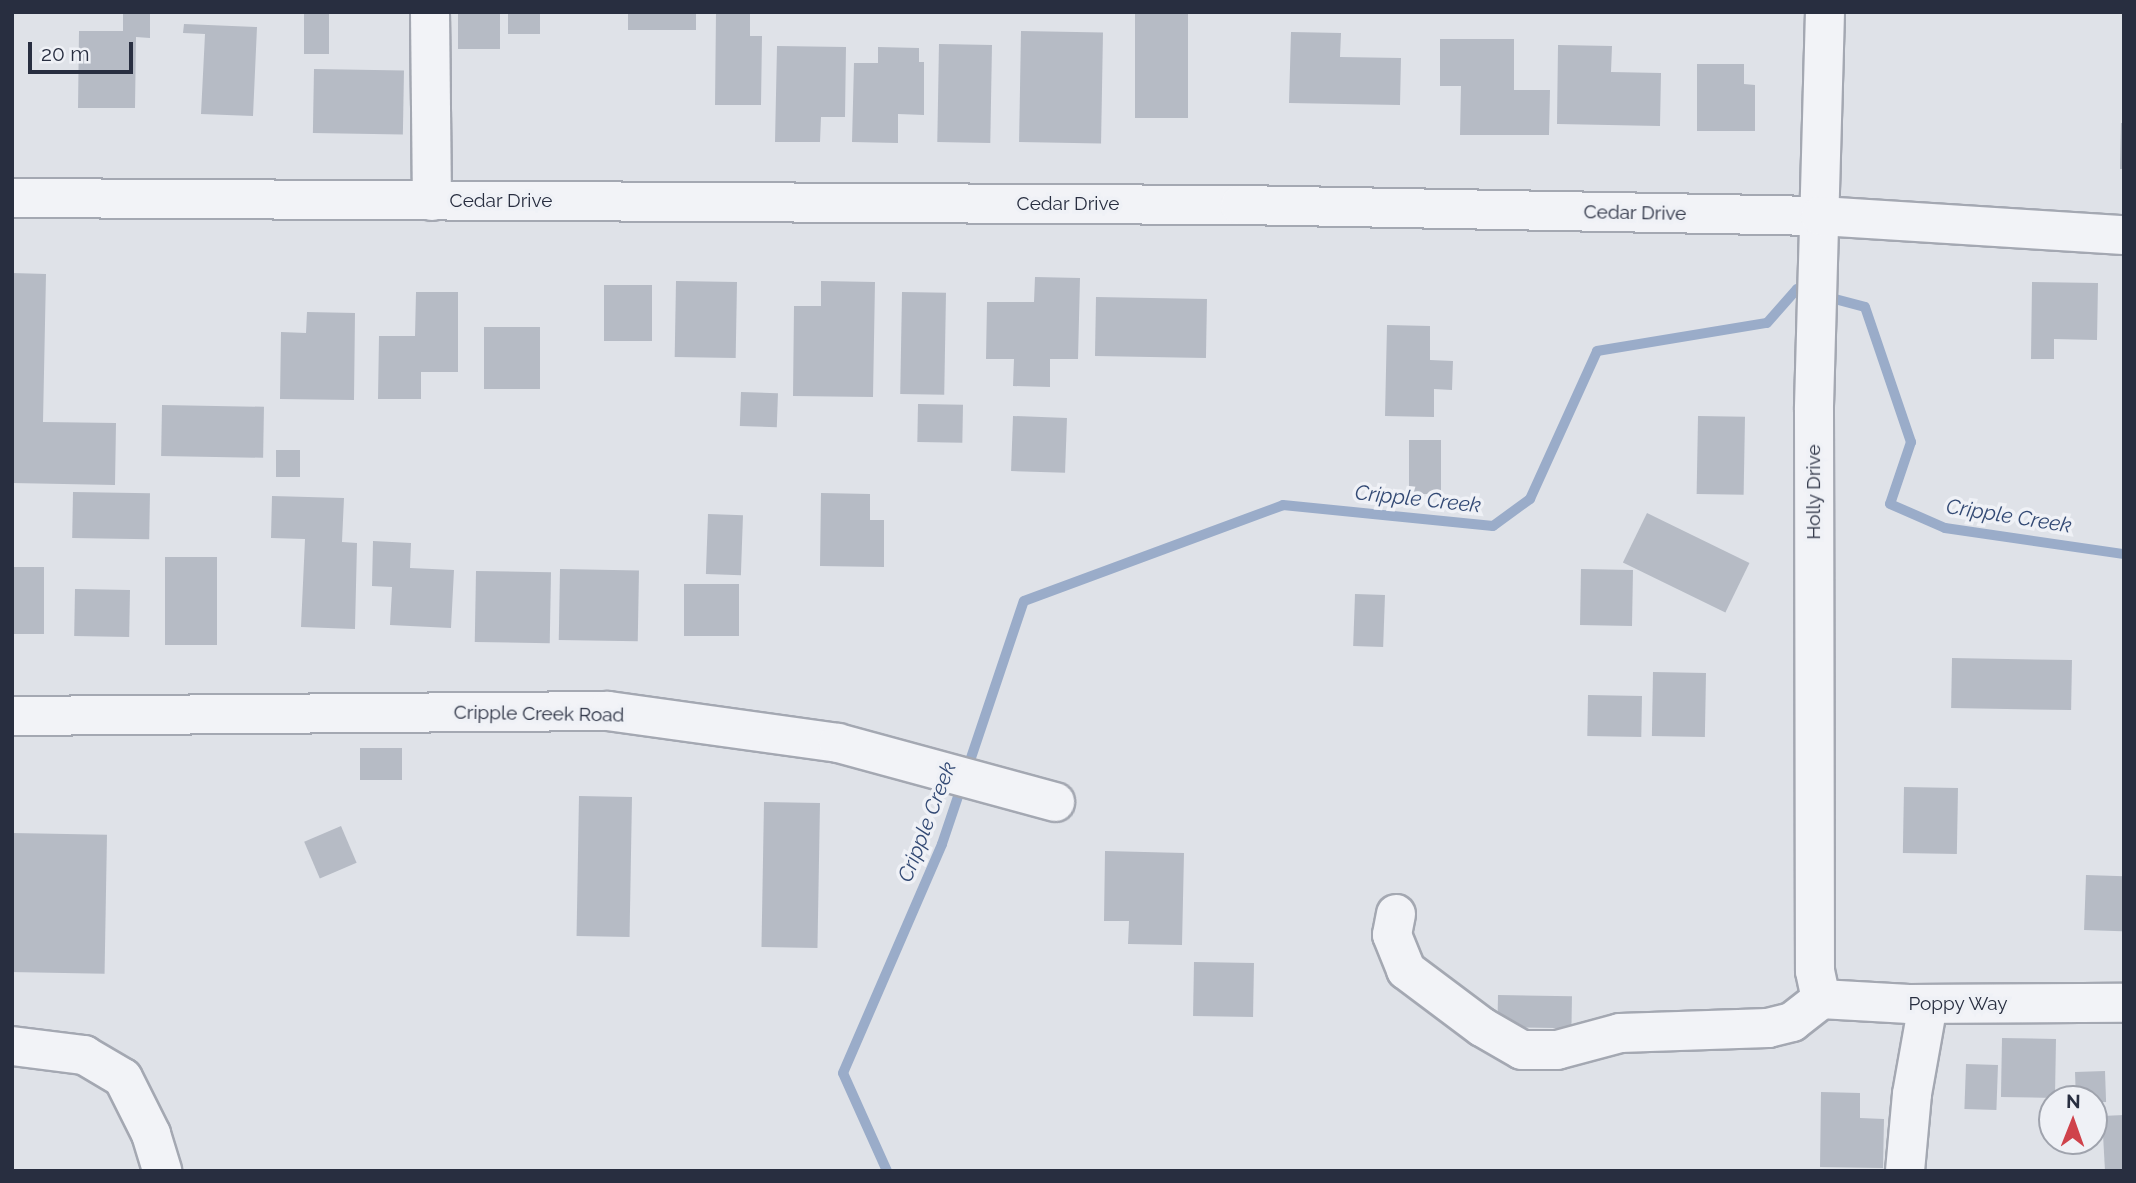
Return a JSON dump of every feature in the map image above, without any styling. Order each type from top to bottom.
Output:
[{"type":"street","points":[[430,12],[432,201]]},
{"type":"street","name":"Holly Drive","points":[[1818,985],[1815,346],[1825,12]]},
{"type":"street","name":"Cedar Drive","points":[[12,198],[1240,205],[1820,216],[2124,235]]},
{"type":"street","name":"Cripple Creek Road","points":[[12,716],[608,711],[838,743],[923,764],[1055,803]]},
{"type":"street","points":[[1396,914],[1392,935],[1406,970],[1482,1027],[1521,1050],[1557,1050],[1620,1034],[1768,1028],[1792,1022],[1818,985]]},
{"type":"street","name":"Poppy Way","points":[[1818,985],[1928,1004],[2124,1003]]},
{"type":"street","points":[[1905,1171],[1912,1094],[1928,1004]]},
{"type":"street","points":[[12,1046],[84,1055],[124,1078],[151,1134],[162,1171]]},
{"type":"building","points":[[123,12],[150,12],[150,38],[136,37],[135,108],[78,108],[79,31],[123,31]]},
{"type":"building","points":[[304,12],[329,12],[329,54],[304,54]]},
{"type":"building","points":[[458,12],[500,12],[500,49],[458,49]]},
{"type":"building","points":[[508,12],[540,12],[540,34],[508,34]]},
{"type":"building","points":[[628,12],[696,12],[696,30],[628,30]]},
{"type":"building","points":[[716,12],[750,12],[750,36],[762,36],[761,105],[715,105]]},
{"type":"building","points":[[1135,12],[1188,12],[1188,118],[1135,118]]},
{"type":"building","points":[[184,24],[257,27],[253,116],[201,114],[205,34],[183,33]]},
{"type":"building","points":[[1021,31],[1103,32],[1101,143],[1019,142]]},
{"type":"building","points":[[1291,32],[1341,33],[1340,57],[1401,58],[1400,105],[1289,103]]},
{"type":"building","points":[[1440,39],[1514,39],[1514,90],[1550,90],[1549,135],[1460,135],[1461,86],[1440,86]]},
{"type":"building","points":[[939,44],[992,45],[990,143],[937,142]]},
{"type":"building","points":[[1558,45],[1612,46],[1611,72],[1661,73],[1660,126],[1557,124]]},
{"type":"building","points":[[777,46],[846,47],[845,117],[821,117],[820,142],[775,142]]},
{"type":"building","points":[[878,47],[919,48],[919,62],[924,62],[924,115],[898,114],[898,143],[852,142],[854,63],[878,63]]},
{"type":"building","points":[[1697,64],[1744,64],[1744,84],[1755,85],[1755,131],[1697,131]]},
{"type":"building","points":[[314,69],[404,71],[403,135],[313,133]]},
{"type":"building","points":[[2121,123],[2124,123],[2124,169],[2120,169]]},
{"type":"building","points":[[12,273],[46,274],[43,422],[116,423],[115,485],[12,483]]},
{"type":"building","points":[[1035,277],[1080,278],[1078,359],[1050,359],[1050,387],[1013,386],[1014,359],[986,359],[987,302],[1034,302]]},
{"type":"building","points":[[676,281],[737,282],[736,358],[675,357]]},
{"type":"building","points":[[821,281],[875,282],[873,397],[793,396],[794,306],[821,306]]},
{"type":"building","points":[[2032,282],[2098,283],[2097,340],[2054,339],[2054,359],[2031,359]]},
{"type":"building","points":[[604,285],[652,285],[652,341],[604,341]]},
{"type":"building","points":[[416,292],[458,292],[458,372],[421,372],[421,399],[378,399],[379,336],[415,336]]},
{"type":"building","points":[[902,292],[946,293],[944,395],[900,394]]},
{"type":"building","points":[[1096,297],[1207,299],[1206,358],[1095,356]]},
{"type":"building","points":[[307,312],[355,313],[354,400],[280,399],[281,332],[306,333]]},
{"type":"building","points":[[1387,325],[1430,326],[1430,360],[1453,361],[1452,390],[1434,389],[1434,417],[1385,416]]},
{"type":"building","points":[[484,327],[540,327],[540,389],[484,389]]},
{"type":"building","points":[[741,392],[778,393],[777,427],[740,426]]},
{"type":"building","points":[[918,404],[963,405],[962,443],[917,442]]},
{"type":"building","points":[[162,405],[264,407],[263,458],[161,456]]},
{"type":"building","points":[[1013,416],[1067,418],[1065,473],[1011,471]]},
{"type":"building","points":[[1698,416],[1745,417],[1744,495],[1697,494]]},
{"type":"building","points":[[1409,440],[1441,440],[1441,494],[1409,494]]},
{"type":"building","points":[[276,450],[300,450],[300,477],[276,477]]},
{"type":"building","points":[[73,492],[150,493],[149,539],[72,538]]},
{"type":"building","points":[[821,493],[870,494],[870,520],[884,520],[884,567],[820,566]]},
{"type":"building","points":[[272,496],[344,498],[342,542],[357,543],[355,629],[301,627],[305,539],[271,538]]},
{"type":"building","points":[[1647,513],[1749,563],[1725,612],[1623,562]]},
{"type":"building","points":[[708,514],[743,515],[741,575],[706,574]]},
{"type":"building","points":[[373,541],[411,543],[410,568],[454,570],[451,628],[390,625],[392,587],[372,586]]},
{"type":"building","points":[[165,557],[217,557],[217,645],[165,645]]},
{"type":"building","points":[[12,567],[44,567],[44,634],[12,634]]},
{"type":"building","points":[[560,569],[639,570],[638,641],[559,640]]},
{"type":"building","points":[[1581,569],[1633,570],[1632,626],[1580,625]]},
{"type":"building","points":[[476,571],[551,572],[550,643],[475,642]]},
{"type":"building","points":[[684,584],[739,584],[739,636],[684,636]]},
{"type":"building","points":[[75,589],[130,590],[129,637],[74,636]]},
{"type":"building","points":[[1355,594],[1385,595],[1383,647],[1353,646]]},
{"type":"building","points":[[1952,658],[2072,660],[2071,710],[1951,708]]},
{"type":"building","points":[[1653,672],[1706,673],[1705,737],[1652,736]]},
{"type":"building","points":[[1588,695],[1642,696],[1641,737],[1587,736]]},
{"type":"building","points":[[360,748],[402,748],[402,780],[360,780]]},
{"type":"building","points":[[1904,787],[1958,788],[1957,854],[1903,853]]},
{"type":"building","points":[[579,796],[632,797],[630,937],[577,936]]},
{"type":"building","points":[[764,802],[820,803],[817,948],[761,947]]},
{"type":"building","points":[[341,826],[357,863],[320,878],[304,842]]},
{"type":"building","points":[[12,833],[107,835],[105,974],[12,972]]},
{"type":"building","points":[[1105,851],[1184,853],[1182,945],[1128,944],[1129,921],[1104,921]]},
{"type":"building","points":[[2086,875],[2124,876],[2122,931],[2084,930]]},
{"type":"building","points":[[1194,962],[1254,963],[1253,1017],[1193,1016]]},
{"type":"building","points":[[1498,995],[1572,996],[1571,1028],[1497,1027]]},
{"type":"building","points":[[2002,1038],[2056,1039],[2055,1085],[2038,1085],[2038,1098],[2001,1097]]},
{"type":"building","points":[[1966,1064],[1998,1065],[1996,1110],[1964,1109]]},
{"type":"building","points":[[2105,1071],[2105,1085],[2075,1085],[2075,1072]]},
{"type":"building","points":[[1821,1092],[1860,1093],[1860,1118],[1884,1119],[1883,1168],[1820,1167]]},
{"type":"building","points":[[2124,1115],[2124,1171],[2105,1171],[2104,1155],[2108,1155],[2108,1116]]},
{"type":"waterway","name":"Cripple Creek","points":[[887,1171],[843,1073],[942,844],[1024,601],[1283,505],[1493,526],[1530,499],[1597,351],[1767,323],[1797,289],[1865,307],[1911,442],[1890,504],[1945,528],[2124,554]]}]
